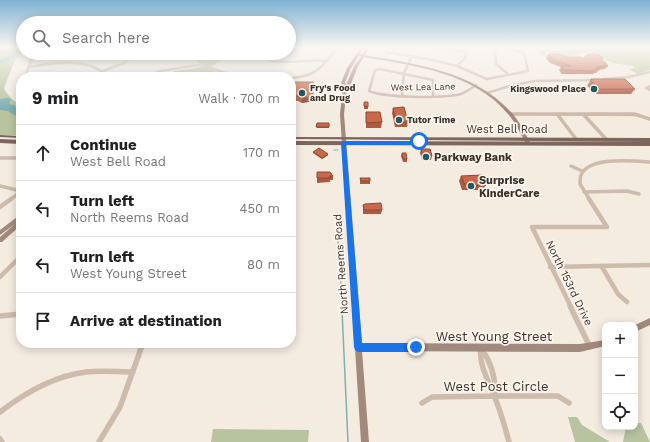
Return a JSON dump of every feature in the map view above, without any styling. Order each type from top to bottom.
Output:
[{"type":"main road","name":"North Reems Road","points":[[346,86],[343,83],[349,68]]},
{"type":"main road","name":"North Reems Road","points":[[356,68],[349,84],[346,86],[342,107],[365,442]]},
{"type":"main road","points":[[423,68],[445,73],[476,86],[487,93],[502,104],[511,114],[528,141]]},
{"type":"main road","points":[[0,136],[16,137]]},
{"type":"main road","name":"West Bell Road","points":[[296,138],[413,143],[452,139],[650,144]]},
{"type":"main road","name":"West Bell Road","points":[[296,143],[344,140],[650,140]]},
{"type":"main road","points":[[0,141],[16,142]]},
{"type":"main road","points":[[0,233],[16,220]]},
{"type":"main road","points":[[0,240],[16,226]]},
{"type":"main road","points":[[638,327],[650,321]]},
{"type":"main road","name":"West Young Street","points":[[358,347],[590,347],[602,344]]},
{"type":"street","points":[[26,72],[28,68]]},
{"type":"street","points":[[94,68],[103,71],[112,68]]},
{"type":"street","points":[[158,72],[194,68]]},
{"type":"street","points":[[215,68],[228,72]]},
{"type":"street","points":[[296,77],[307,76],[318,72],[322,68]]},
{"type":"street","points":[[402,95],[404,73],[406,68]]},
{"type":"street","points":[[461,68],[487,79],[528,71],[527,68]]},
{"type":"street","points":[[500,68],[508,74]]},
{"type":"street","name":"West Lea Lane","points":[[404,73],[377,69],[375,70],[370,92],[385,95],[457,95],[476,86]]},
{"type":"street","points":[[487,93],[530,82],[611,79],[650,72]]},
{"type":"street","points":[[404,73],[433,80],[434,95]]},
{"type":"street","points":[[511,114],[634,114],[650,119]]},
{"type":"street","points":[[557,114],[576,139]]},
{"type":"street","points":[[583,114],[604,140]]},
{"type":"street","points":[[0,158],[16,158]]},
{"type":"street","points":[[638,194],[627,191],[584,192],[580,184],[582,171],[586,167],[598,163],[650,162]]},
{"type":"street","points":[[571,166],[582,171]]},
{"type":"street","points":[[0,186],[16,190]]},
{"type":"street","name":"North 153rd Drive","points":[[584,192],[607,227],[532,227],[550,267],[590,347]]},
{"type":"street","points":[[0,207],[16,195]]},
{"type":"street","points":[[0,276],[16,263]]},
{"type":"street","points":[[550,267],[650,265]]},
{"type":"street","points":[[602,266],[618,294],[627,302]]},
{"type":"street","points":[[0,316],[16,314]]},
{"type":"street","points":[[99,442],[108,431],[124,400],[141,348]]},
{"type":"street","points":[[481,348],[480,354],[490,388],[495,396],[509,442]]},
{"type":"street","points":[[0,412],[32,390],[65,376],[91,372],[134,372]]},
{"type":"street","name":"West Post Circle","points":[[422,403],[432,397],[495,396],[558,396],[569,403]]},
{"type":"green space","points":[[0,68],[12,68],[4,88],[16,102],[16,135],[0,135]]},
{"type":"green space","points":[[211,68],[217,70],[214,72],[174,72]]},
{"type":"green space","points":[[650,68],[650,70],[638,74],[629,69]]},
{"type":"green space","points":[[568,417],[577,417],[582,425],[610,442],[575,442]]},
{"type":"green space","points":[[638,423],[641,423],[650,442],[623,442],[625,430],[638,430]]},
{"type":"green space","points":[[213,429],[309,430],[308,442],[211,442]]},
{"type":"water","points":[[0,99],[11,99],[9,104],[15,105],[16,116],[8,111],[0,110]]},
{"type":"building","points":[[562,68],[597,68],[599,69],[595,70],[596,71],[564,70]]},
{"type":"building","points":[[591,79],[625,79],[635,89],[600,89],[590,80],[592,80]]},
{"type":"building","points":[[296,82],[313,82],[313,96],[302,98],[296,96]]},
{"type":"building","points":[[364,102],[368,102],[368,107],[364,106]]},
{"type":"building","points":[[404,107],[408,122],[396,122],[393,108]]},
{"type":"building","points":[[366,112],[380,112],[382,122],[366,123]]},
{"type":"building","points":[[317,123],[329,123],[329,127],[316,127]]},
{"type":"building","points":[[319,148],[328,154],[322,158],[313,152]]},
{"type":"building","points":[[421,149],[430,149],[432,156],[423,156]]},
{"type":"building","points":[[402,153],[406,153],[407,159],[403,159]]},
{"type":"building","points":[[317,172],[330,172],[333,176],[330,176],[330,178],[317,178]]},
{"type":"building","points":[[482,175],[486,185],[465,185],[461,176]]},
{"type":"building","points":[[360,178],[370,178],[370,181],[361,181]]},
{"type":"building","points":[[381,203],[382,210],[364,210],[363,205],[365,204]]},
{"type":"waterway","points":[[338,241],[342,300]]},
{"type":"waterway","points":[[342,310],[348,442]]},
{"type":"place","name":"Kingswood Place","points":[[594,89]]},
{"type":"place","name":"Fry's Food and Drug","points":[[302,93]]},
{"type":"place","name":"Tutor Time","points":[[399,120]]},
{"type":"place","name":"Parkway Bank","points":[[426,157]]},
{"type":"place","name":"Surprise KinderCare","points":[[471,186]]},
{"type":"route","points":[[416,347],[358,347],[344,143],[413,143],[419,141]]}]
